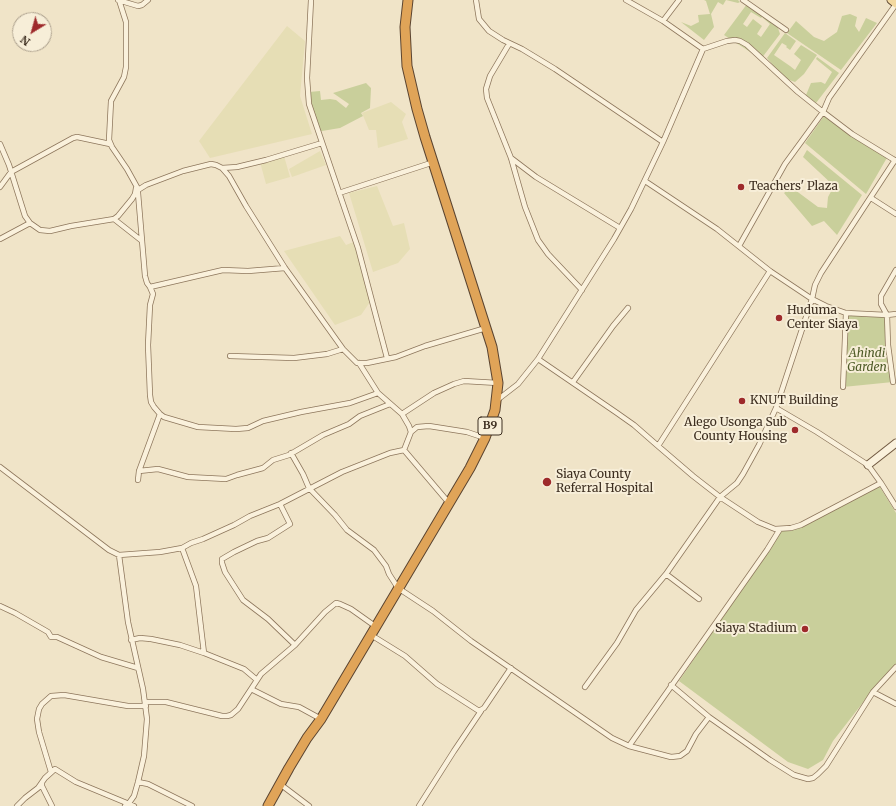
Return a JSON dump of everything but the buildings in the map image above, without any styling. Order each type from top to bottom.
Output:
[{"type":"highway","name":"B9","points":[[268,806],[307,738],[321,719],[470,468],[493,419],[496,402],[498,383],[494,357],[417,109],[406,66],[405,27],[408,0]]},
{"type":"main road","points":[[891,0],[896,4]]},
{"type":"main road","points":[[868,465],[896,443]]},
{"type":"street","points":[[118,0],[138,6],[142,5],[148,0]]},
{"type":"street","points":[[118,0],[126,22],[127,61],[124,78],[111,101],[109,140],[137,188],[145,276],[153,294],[150,305],[148,345],[151,402],[160,414],[198,427],[227,429],[248,428],[263,421],[350,403],[378,393]]},
{"type":"street","points":[[311,0],[307,78],[308,98],[358,248],[387,358]]},
{"type":"street","points":[[476,0],[479,19],[489,31],[509,44],[522,49],[545,62],[663,142]]},
{"type":"street","points":[[626,0],[663,20],[703,50]]},
{"type":"street","points":[[663,20],[679,0]]},
{"type":"street","points":[[743,0],[786,30]]},
{"type":"street","points":[[739,246],[785,164],[823,112],[829,98],[896,4]]},
{"type":"street","points":[[496,402],[514,388],[538,359],[620,228],[645,181],[703,50],[727,41],[740,41],[823,112],[852,134],[896,160],[821,273],[815,285],[812,299],[776,408],[749,465],[736,483],[720,497],[666,574],[636,610],[617,643],[585,687]]},
{"type":"street","points":[[509,44],[490,76],[487,83],[486,94],[511,158],[525,206],[538,240],[548,254],[582,290]]},
{"type":"street","points":[[0,187],[11,172],[73,138],[77,137],[110,144]]},
{"type":"street","points":[[222,168],[237,167],[271,159],[322,143]]},
{"type":"street","points":[[0,144],[11,172],[24,216],[30,223],[40,230],[50,231],[114,219],[132,199],[137,188]]},
{"type":"street","points":[[511,158],[527,171],[620,228]]},
{"type":"street","points":[[339,193],[434,162]]},
{"type":"street","points":[[137,188],[183,171],[211,164],[222,168],[229,176],[246,206],[286,268],[343,350],[350,358],[359,363],[378,393],[402,414],[411,432]]},
{"type":"street","points":[[645,181],[739,246],[770,271],[812,299],[846,313],[887,316],[896,314]]},
{"type":"street","points":[[871,198],[896,214]]},
{"type":"street","points":[[114,219],[142,241]]},
{"type":"street","points":[[0,240],[30,223]]},
{"type":"street","points":[[150,287],[223,270],[248,271],[286,268]]},
{"type":"street","points":[[893,382],[888,345],[887,316],[881,304],[880,296],[896,270]]},
{"type":"street","points":[[658,446],[770,271]]},
{"type":"street","points":[[572,382],[628,308]]},
{"type":"street","points":[[843,387],[846,313]]},
{"type":"street","points":[[359,363],[367,363],[396,357],[425,346],[486,328]]},
{"type":"street","points":[[230,356],[294,358],[327,354],[343,350]]},
{"type":"street","points":[[538,359],[634,425],[693,476],[720,497],[767,527],[780,529],[791,528],[881,482]]},
{"type":"street","points":[[402,414],[434,393],[454,384],[464,381],[498,383]]},
{"type":"street","points":[[139,472],[158,469],[188,477],[226,479],[263,468],[279,457],[291,453],[323,435],[349,424],[360,416],[390,404]]},
{"type":"street","points":[[776,408],[868,465],[881,482],[896,507]]},
{"type":"street","points":[[138,480],[139,472],[160,414]]},
{"type":"street","points":[[404,450],[411,432],[417,427],[429,426],[466,432],[485,438]]},
{"type":"street","points":[[0,468],[109,550],[119,555],[152,553],[182,548],[234,525],[250,516],[280,504],[342,472],[390,453],[404,450]]},
{"type":"street","points":[[404,450],[448,503]]},
{"type":"street","points":[[291,453],[309,488],[330,509],[347,530],[374,550],[386,566],[398,588],[433,611],[471,641],[612,738],[629,746],[671,757],[680,756],[687,752],[696,734],[709,717]]},
{"type":"street","points":[[280,504],[290,524],[268,538],[257,541],[234,552],[222,560],[222,563],[225,572],[243,600],[268,619],[295,645]]},
{"type":"street","points":[[629,746],[767,550],[780,529]]},
{"type":"street","points":[[182,548],[196,586],[204,653]]},
{"type":"street","points":[[17,806],[38,788],[55,769],[76,782],[129,805],[134,796],[146,739],[147,719],[146,704],[128,622],[119,555]]},
{"type":"street","points":[[666,574],[699,599]]},
{"type":"street","points":[[51,772],[37,726],[37,719],[39,709],[42,704],[51,696],[64,695],[128,706],[166,702],[227,716],[236,712],[266,669],[295,645],[325,612],[336,603],[351,609],[375,626]]},
{"type":"street","points":[[0,606],[48,632],[51,637],[57,637],[100,658],[138,668]]},
{"type":"street","points":[[370,635],[404,656],[437,684],[481,711]]},
{"type":"street","points":[[132,640],[140,638],[151,639],[180,645],[244,669],[257,680]]},
{"type":"street","points":[[672,685],[709,717],[770,760],[794,775],[808,779],[813,778],[826,766],[873,692],[896,667]]},
{"type":"street","points":[[419,806],[454,751],[511,668]]},
{"type":"street","points":[[251,690],[281,704],[299,707],[321,719]]},
{"type":"street","points":[[873,692],[896,704]]},
{"type":"street","points":[[138,782],[148,784],[192,806]]},
{"type":"street","points":[[42,783],[43,789],[52,806]]},
{"type":"street","points":[[280,784],[309,806]]},
{"type":"shaded area","points":[[287,26],[305,41],[300,96],[312,134],[210,158],[199,141]]},
{"type":"shaded area","points":[[391,102],[406,114],[402,122],[408,139],[378,148],[376,130],[369,130],[362,113]]},
{"type":"shaded area","points":[[320,151],[326,165],[292,177],[289,169]]},
{"type":"shaded area","points":[[284,156],[290,177],[266,184],[260,162]]},
{"type":"shaded area","points":[[377,186],[393,226],[404,223],[410,249],[398,263],[373,272],[349,193]]},
{"type":"shaded area","points":[[340,236],[346,245],[356,241],[370,302],[361,315],[335,325],[284,251]]},
{"type":"green space","points":[[704,0],[726,0],[723,5],[718,2],[711,14],[714,27],[704,40],[681,22],[691,26],[699,22],[698,15],[710,14],[706,1]]},
{"type":"green space","points":[[726,0],[738,0],[740,2],[738,3]]},
{"type":"green space","points":[[747,4],[763,16],[761,18],[751,12],[743,24],[747,27],[753,19],[762,26],[757,34],[761,37],[770,24],[763,18],[764,16],[777,25],[780,34],[761,59],[724,35]]},
{"type":"green space","points":[[850,14],[857,17],[855,26],[859,32],[866,18],[877,23],[841,70],[787,33],[796,21],[814,37],[824,41],[837,32],[842,16]]},
{"type":"green space","points":[[785,33],[796,41],[790,50],[782,43],[774,55],[795,70],[801,60],[794,54],[801,45],[817,55],[804,74],[795,82],[784,78],[767,58]]},
{"type":"green space","points":[[817,57],[839,73],[816,103],[806,95],[811,83],[821,82],[825,84],[832,72],[816,59]]},
{"type":"green space","points":[[366,83],[371,88],[370,108],[361,113],[363,116],[340,128],[316,132],[309,92],[320,91],[321,100],[336,100],[346,108],[349,104],[333,93]]},
{"type":"green space","points":[[824,116],[888,156],[866,194],[805,143]]},
{"type":"green space","points":[[807,150],[862,195],[837,235],[824,221],[812,226],[784,193],[791,187],[818,207],[827,208],[828,197],[834,186],[803,157]]},
{"type":"green space","name":"Ahindi Garden","points":[[846,315],[887,315],[893,382],[843,387]]},
{"type":"green space","name":"Siaya Stadium","points":[[878,484],[896,513],[896,664],[868,696],[833,741],[823,760],[808,769],[788,762],[679,681],[739,593],[780,529],[804,525]]},
{"type":"place","name":"Teachers' Plaza","points":[[741,187]]},
{"type":"place","name":"Huduma Center Siaya","points":[[779,318]]},
{"type":"place","name":"KNUT Building","points":[[742,401]]},
{"type":"place","name":"Alego Usonga Sub County Housing","points":[[795,430]]},
{"type":"place","name":"Siaya County Referral Hospital","points":[[547,482]]},
{"type":"place","name":"Siaya Stadium","points":[[805,629]]}]
